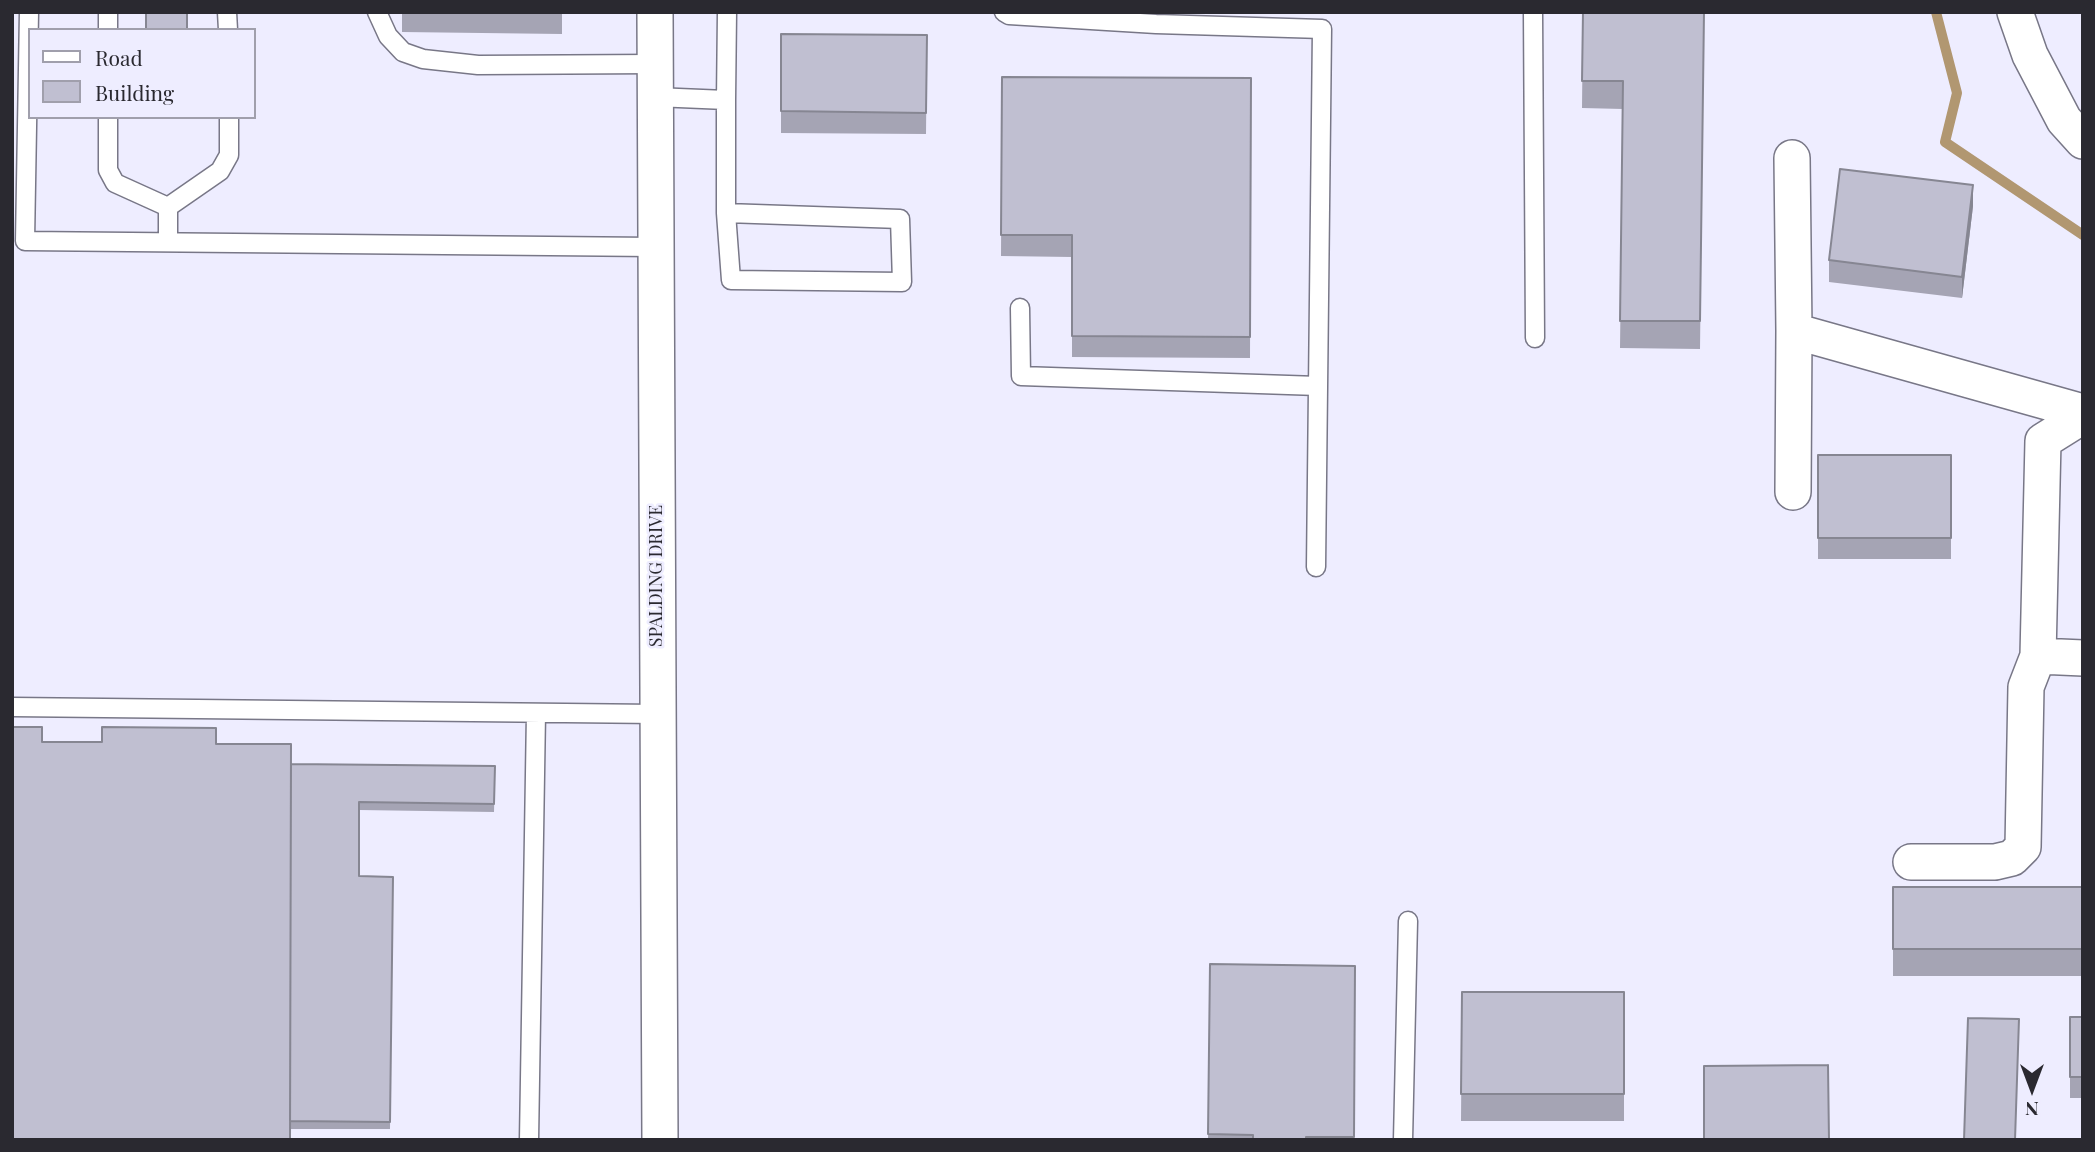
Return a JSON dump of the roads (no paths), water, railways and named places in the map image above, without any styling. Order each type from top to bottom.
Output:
[{"type":"street","name":"SPALDING DRIVE","points":[[655,12],[660,1140]]},
{"type":"street","points":[[2015,12],[2030,55],[2064,120],[2083,141]]},
{"type":"street","points":[[1792,158],[1793,492]]},
{"type":"street","points":[[1794,331],[2083,414]]},
{"type":"street","points":[[1911,862],[1994,862],[2012,858],[2023,847],[2026,687],[2038,656],[2043,441],[2083,414]]},
{"type":"street","points":[[2038,656],[2083,658]]},
{"type":"lane","points":[[377,12],[388,36],[403,52],[423,59],[654,81],[726,100]]},
{"type":"lane","points":[[726,214],[900,219],[902,282],[731,280],[726,214],[727,12]]},
{"type":"lane","points":[[1004,12],[1009,15],[1155,18],[1322,29],[1316,567]]},
{"type":"lane","points":[[1532,12],[1535,338]]},
{"type":"lane","points":[[28,33],[18,241],[654,247]]},
{"type":"lane","points":[[108,119],[108,170],[115,183],[168,207]]},
{"type":"lane","points":[[168,207],[220,171],[229,155],[229,119]]},
{"type":"lane","points":[[168,207],[168,242]]},
{"type":"lane","points":[[1020,308],[1021,376],[1318,386]]},
{"type":"lane","points":[[12,707],[657,714]]},
{"type":"lane","points":[[529,1140],[536,713]]},
{"type":"lane","points":[[1403,1140],[1408,921]]},
{"type":"waterway","points":[[1936,12],[1957,93],[1945,142],[2083,235]]}]
